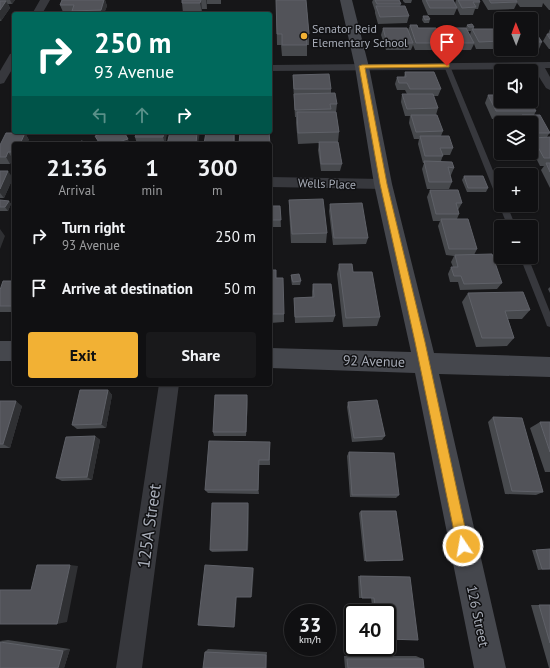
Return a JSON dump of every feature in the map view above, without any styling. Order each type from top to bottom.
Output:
[{"type":"street","points":[[38,12],[45,0]]},
{"type":"street","name":"126 Street","points":[[346,0],[362,66],[383,184],[424,363],[490,668]]},
{"type":"street","points":[[272,68],[494,65]]},
{"type":"street","points":[[538,65],[550,65]]},
{"type":"street","points":[[538,67],[550,86]]},
{"type":"street","points":[[0,81],[10,70]]},
{"type":"street","name":"Wells Place","points":[[272,182],[383,184]]},
{"type":"street","points":[[0,351],[12,351]]},
{"type":"street","name":"92 Avenue","points":[[272,358],[550,366]]},
{"type":"street","name":"125A Street","points":[[129,668],[169,386]]},
{"type":"lane","points":[[447,66],[494,182]]},
{"type":"lane","points":[[527,264],[550,323]]},
{"type":"building","points":[[62,0],[104,0],[101,10],[72,11],[74,5],[60,5]]},
{"type":"building","points":[[182,0],[201,0],[200,3],[182,3]]},
{"type":"building","points":[[276,0],[306,0],[309,34],[306,34],[307,45],[282,45],[282,34],[277,34]]},
{"type":"building","points":[[375,0],[399,0],[401,4],[377,4]]},
{"type":"building","points":[[426,0],[453,0],[457,8],[430,8]]},
{"type":"building","points":[[458,0],[479,0],[480,2],[473,2],[476,7],[462,8]]},
{"type":"building","points":[[489,0],[516,0],[517,2],[491,3]]},
{"type":"building","points":[[0,1],[6,1],[0,10]]},
{"type":"building","points":[[376,6],[405,6],[409,16],[380,17]]},
{"type":"building","points":[[423,16],[428,16],[430,19],[425,20]]},
{"type":"building","points":[[472,24],[474,27],[469,27],[467,25]]},
{"type":"building","points":[[410,25],[417,25],[418,28],[436,28],[443,43],[416,43]]},
{"type":"building","points":[[383,28],[407,28],[413,43],[387,43]]},
{"type":"building","points":[[441,28],[466,28],[474,43],[448,43]]},
{"type":"building","points":[[472,29],[494,29],[494,41],[479,42]]},
{"type":"building","points":[[538,36],[542,42],[538,42]]},
{"type":"building","points":[[405,72],[434,72],[441,89],[410,89],[407,83],[399,83],[397,77],[406,77]]},
{"type":"building","points":[[329,74],[331,89],[294,89],[293,75]]},
{"type":"building","points":[[335,93],[337,104],[330,104],[331,109],[295,110],[294,94]]},
{"type":"building","points":[[402,94],[433,94],[438,108],[407,109]]},
{"type":"building","points":[[488,95],[494,95],[494,107]]},
{"type":"building","points":[[494,108],[534,108],[536,111],[496,111]]},
{"type":"building","points":[[297,112],[336,112],[339,132],[298,133]]},
{"type":"building","points":[[411,115],[437,115],[443,131],[416,132]]},
{"type":"building","points":[[540,115],[550,133],[538,133],[538,116],[523,116]]},
{"type":"building","points":[[6,133],[25,134],[21,142],[12,142],[12,152],[8,152],[6,157],[0,157],[0,145]]},
{"type":"building","points":[[101,134],[125,134],[128,139],[118,142],[99,142],[95,136]]},
{"type":"building","points":[[136,134],[164,134],[163,137],[135,137]]},
{"type":"building","points":[[170,134],[197,134],[196,142],[168,142]]},
{"type":"building","points":[[206,134],[234,134],[234,142],[204,142]]},
{"type":"building","points":[[240,134],[269,134],[270,142],[239,142]]},
{"type":"building","points":[[420,136],[449,136],[453,148],[440,148],[443,156],[425,156]]},
{"type":"building","points":[[550,137],[550,158],[544,158],[538,147],[538,138]]},
{"type":"building","points":[[319,142],[338,142],[342,164],[321,164]]},
{"type":"building","points":[[424,161],[452,162],[454,168],[448,167],[452,182],[429,182]]},
{"type":"building","points":[[546,163],[550,163],[550,172]]},
{"type":"building","points":[[0,171],[8,171],[0,189]]},
{"type":"building","points":[[464,176],[483,176],[488,188],[468,188]]},
{"type":"building","points":[[430,190],[458,190],[462,203],[456,203],[459,214],[436,214]]},
{"type":"building","points":[[323,199],[327,233],[292,234],[289,200]]},
{"type":"building","points":[[0,200],[9,201],[5,207],[0,207]]},
{"type":"building","points":[[362,203],[368,238],[334,238],[330,204]]},
{"type":"building","points":[[272,206],[280,206],[281,220],[272,220]]},
{"type":"building","points":[[441,219],[468,219],[477,249],[449,249]]},
{"type":"building","points":[[492,254],[494,264],[495,264],[502,283],[464,284],[461,276],[454,276],[451,267],[458,267],[455,255]]},
{"type":"building","points":[[339,264],[352,264],[353,272],[372,272],[380,317],[346,318]]},
{"type":"building","points":[[272,270],[276,270],[276,278],[283,278],[284,314],[272,314]]},
{"type":"building","points":[[299,274],[301,281],[293,282],[291,275]]},
{"type":"building","points":[[3,281],[12,281],[12,306],[0,306],[0,290]]},
{"type":"building","points":[[313,284],[331,284],[335,316],[295,317],[294,298],[314,297]]},
{"type":"building","points":[[523,292],[530,310],[505,311],[514,338],[482,338],[468,293]]},
{"type":"building","points":[[80,390],[108,390],[101,424],[72,425]]},
{"type":"building","points":[[215,395],[247,395],[246,432],[213,432]]},
{"type":"building","points":[[377,400],[385,436],[354,438],[348,402]]},
{"type":"building","points":[[0,401],[16,401],[3,444],[0,444]]},
{"type":"building","points":[[493,417],[522,418],[543,492],[512,491]]},
{"type":"building","points":[[540,422],[550,422],[550,452]]},
{"type":"building","points":[[95,436],[87,477],[56,478],[66,437]]},
{"type":"building","points":[[209,441],[270,442],[269,460],[259,460],[258,490],[205,490]]},
{"type":"building","points":[[349,452],[394,453],[399,495],[352,495]]},
{"type":"building","points":[[212,503],[248,503],[247,550],[210,550]]},
{"type":"building","points":[[361,511],[396,511],[403,560],[366,561]]},
{"type":"building","points":[[550,549],[550,569],[542,569],[536,550]]},
{"type":"building","points":[[37,565],[70,565],[57,624],[0,624],[0,590],[31,590]]},
{"type":"building","points":[[205,565],[253,568],[251,597],[236,597],[234,627],[198,625]]},
{"type":"building","points":[[360,576],[410,577],[418,640],[396,639],[396,604],[375,604],[374,598],[362,598]]},
{"type":"building","points":[[539,605],[550,605],[550,643]]},
{"type":"building","points":[[0,642],[63,651],[58,668],[0,668]]},
{"type":"building","points":[[205,652],[266,655],[266,668],[203,668]]},
{"type":"building","points":[[347,659],[423,659],[424,668],[348,668]]},
{"type":"place","name":"Senator Reid Elementary School","points":[[304,36]]},
{"type":"route","points":[[447,66],[362,66],[383,184],[420,342],[463,546]]}]
